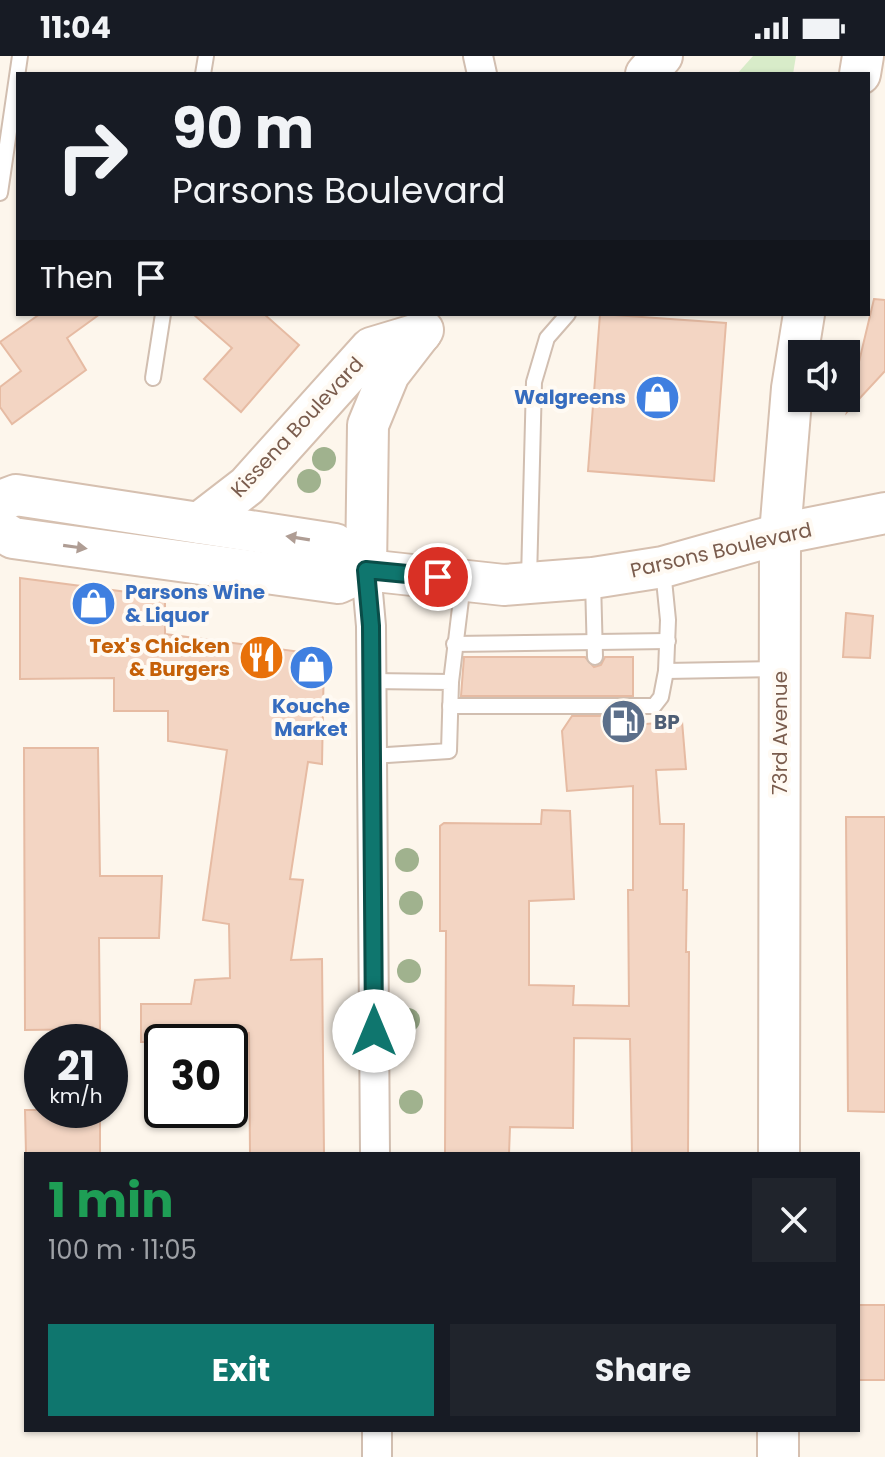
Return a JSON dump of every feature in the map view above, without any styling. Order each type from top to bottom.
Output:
[{"type":"street","points":[[648,72],[662,56]]},
{"type":"street","name":"73rd Avenue","points":[[779,1152],[780,534],[792,388],[804,316]]},
{"type":"street","points":[[375,1152],[371,681],[366,570],[368,425],[389,374],[429,324]]},
{"type":"street","name":"Kissena Boulevard","points":[[199,523],[247,486],[371,348],[429,324]]},
{"type":"street","points":[[0,501],[16,495],[335,544],[366,570]]},
{"type":"street","name":"Parsons Boulevard","points":[[0,530],[13,538],[338,583],[366,570],[504,585],[593,578],[663,567],[780,534],[885,513]]},
{"type":"street","points":[[377,1432],[377,1457]]},
{"type":"street","points":[[778,1432],[778,1457]]},
{"type":"lane","points":[[0,193],[16,83]]},
{"type":"lane","points":[[153,378],[163,316]]},
{"type":"lane","points":[[529,583],[534,382],[547,338],[566,316]]},
{"type":"lane","points":[[450,706],[544,701],[654,706],[661,697],[668,641],[663,567]]},
{"type":"lane","points":[[593,578],[595,650]]},
{"type":"lane","points":[[372,756],[449,751],[454,644],[463,580]]},
{"type":"lane","points":[[454,644],[505,650],[595,650],[668,641]]},
{"type":"lane","points":[[666,671],[780,669]]},
{"type":"lane","points":[[371,681],[451,682]]},
{"type":"green space","points":[[753,56],[796,56],[793,72],[739,72]]},
{"type":"building","points":[[874,299],[885,300],[885,371],[860,398],[860,358]]},
{"type":"building","points":[[37,316],[97,316],[67,338],[86,370],[12,424],[0,407],[0,387],[21,371],[0,342]]},
{"type":"building","points":[[195,316],[266,316],[299,345],[241,412],[204,379],[232,348]]},
{"type":"building","name":"Walgreens","points":[[600,316],[726,323],[714,481],[588,471]]},
{"type":"building","points":[[20,578],[165,597],[165,634],[324,655],[322,764],[308,762],[290,879],[303,880],[291,960],[322,959],[324,1152],[250,1152],[248,1024],[144,1024],[144,1042],[141,1042],[141,1004],[191,1004],[195,980],[230,978],[229,924],[203,920],[227,750],[168,741],[168,711],[114,711],[114,678],[20,679]]},
{"type":"building","points":[[846,613],[873,616],[870,658],[843,657]]},
{"type":"building","points":[[464,657],[585,657],[594,667],[601,665],[605,657],[633,657],[633,696],[461,696]]},
{"type":"building","points":[[572,716],[633,716],[633,725],[682,721],[686,769],[656,770],[660,824],[684,824],[683,890],[687,890],[686,952],[689,952],[688,1152],[632,1152],[630,1039],[574,1038],[573,1128],[510,1127],[509,1152],[445,1152],[446,931],[440,931],[440,826],[444,823],[541,824],[542,810],[570,811],[574,899],[529,901],[529,985],[574,986],[573,1005],[629,1006],[628,890],[633,890],[633,786],[567,791],[562,731]]},
{"type":"building","points":[[24,748],[98,748],[100,876],[162,876],[159,938],[99,938],[100,1024],[25,1024]]},
{"type":"building","points":[[846,817],[885,817],[885,1112],[848,1111]]},
{"type":"building","points":[[25,1128],[100,1128],[100,1152],[26,1152]]},
{"type":"building","points":[[860,1305],[885,1305],[885,1380],[860,1380]]},
{"type":"place","name":"Walgreens","points":[[657,397]]},
{"type":"place","name":"Parsons Wine & Liquor","points":[[94,604]]},
{"type":"place","name":"Tex's Chicken & Burgers","points":[[261,658]]},
{"type":"place","name":"Kouche Market","points":[[311,667]]},
{"type":"place","name":"BP","points":[[623,722]]},
{"type":"route","points":[[374,1031],[371,626],[366,570],[438,577]]}]
